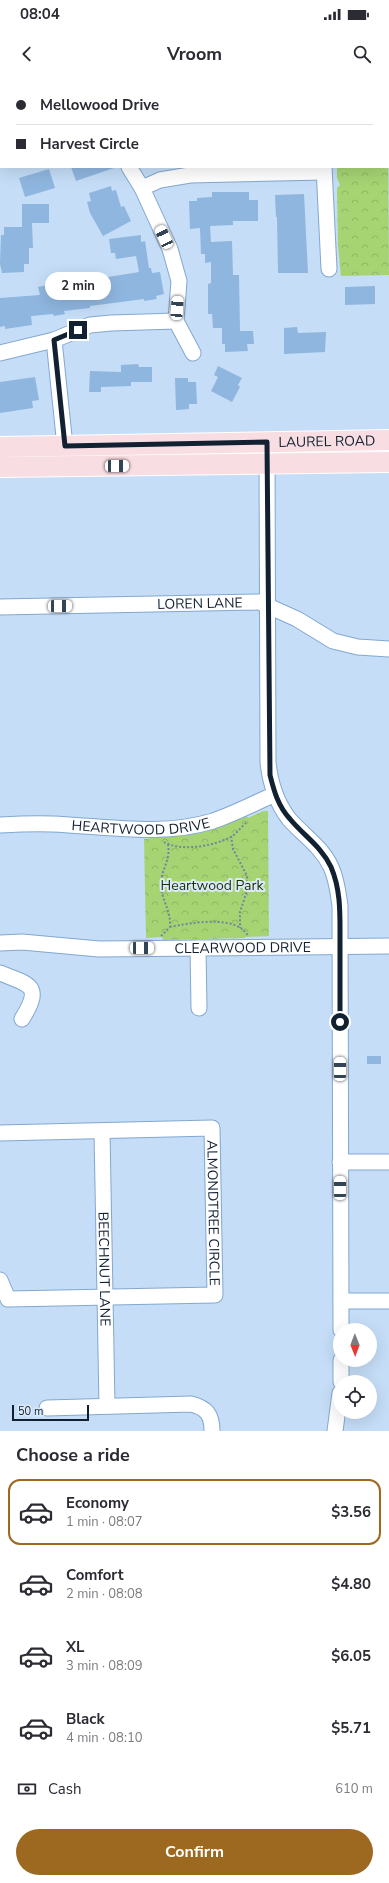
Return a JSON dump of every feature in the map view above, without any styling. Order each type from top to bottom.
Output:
[{"type":"main road","name":"LAUREL ROAD","points":[[0,447],[389,440]]},
{"type":"main road","name":"LAUREL ROAD","points":[[0,467],[389,462]]},
{"type":"street","points":[[130,168],[142,188],[170,249],[178,281],[176,321],[193,353]]},
{"type":"street","points":[[142,188],[160,180],[190,174],[324,169],[329,269]]},
{"type":"street","points":[[0,353],[54,340],[90,325],[111,322],[176,321]]},
{"type":"street","points":[[54,340],[66,466]]},
{"type":"street","points":[[267,442],[268,762],[275,794],[281,807],[290,819],[317,846],[331,866],[338,885],[340,906],[341,1323]]},
{"type":"street","name":"LOREN LANE","points":[[0,607],[259,602],[297,619],[333,641],[358,647],[389,649]]},
{"type":"street","name":"HEARTWOOD DRIVE","points":[[0,825],[52,824],[118,828],[166,828],[187,826],[213,821],[275,794]]},
{"type":"street","name":"CLEARWOOD DRIVE","points":[[0,943],[22,942],[99,949],[389,946]]},
{"type":"street","points":[[198,948],[199,1008]]},
{"type":"street","points":[[0,972],[31,987],[34,995],[30,1006],[22,1019]]},
{"type":"street","name":"ALMONDTREE CIRCLE","points":[[102,1131],[212,1128],[215,1295],[104,1297]]},
{"type":"street","points":[[0,1133],[102,1131]]},
{"type":"street","name":"BEECHNUT LANE","points":[[102,1131],[107,1406]]},
{"type":"street","points":[[340,1162],[389,1162]]},
{"type":"street","points":[[0,1280],[8,1300],[104,1297]]},
{"type":"street","points":[[340,1301],[389,1300]]},
{"type":"street","points":[[47,1408],[191,1404],[206,1410],[211,1416],[212,1431]]},
{"type":"street","points":[[334,1431],[336,1419]]},
{"type":"path","points":[[159,839],[168,844],[185,847],[204,846],[231,836],[249,819]]},
{"type":"path","points":[[231,836],[233,850],[247,876],[247,891],[240,912],[240,928]]},
{"type":"path","points":[[168,844],[169,858],[162,874],[161,884],[162,894],[170,913],[170,927]]},
{"type":"path","points":[[159,939],[170,927],[197,921],[213,921],[240,928],[248,938]]},
{"type":"green space","points":[[337,168],[388,168],[389,275],[341,276],[338,246],[337,188],[340,185],[337,178]]},
{"type":"green space","name":"Heartwood Park","points":[[263,811],[268,811],[269,936],[163,940],[162,937],[146,938],[144,839],[200,833],[223,826],[247,816],[248,818]]},
{"type":"building","points":[[71,168],[114,168],[76,181]]},
{"type":"building","points":[[49,169],[55,188],[25,197],[19,178]]},
{"type":"building","points":[[111,186],[112,191],[116,190],[121,207],[124,206],[131,221],[103,236],[90,213],[87,202],[91,201],[89,193]]},
{"type":"building","points":[[212,192],[249,192],[249,200],[258,200],[258,221],[233,221],[233,225],[210,226],[211,242],[232,241],[233,275],[239,275],[240,331],[253,331],[254,344],[247,344],[248,351],[225,352],[225,344],[222,344],[222,328],[213,328],[212,314],[208,314],[208,284],[211,283],[211,262],[205,263],[205,254],[201,254],[200,228],[190,229],[189,201],[197,201],[197,198],[212,197]]},
{"type":"building","points":[[304,194],[308,273],[278,273],[275,195]]},
{"type":"building","points":[[22,204],[49,204],[49,223],[32,223],[33,248],[29,248],[29,264],[24,264],[24,272],[2,273],[0,264],[1,235],[4,235],[4,227],[22,227]]},
{"type":"building","points":[[141,235],[141,242],[145,241],[149,268],[151,268],[152,273],[160,272],[164,294],[156,296],[157,299],[144,301],[144,299],[90,306],[90,308],[64,311],[65,314],[54,316],[53,314],[31,316],[32,325],[5,329],[5,326],[0,327],[0,298],[40,295],[38,287],[49,285],[51,291],[67,288],[66,285],[73,285],[73,278],[101,273],[102,278],[139,272],[136,256],[116,259],[115,253],[111,253],[109,239]]},
{"type":"building","points":[[375,286],[375,304],[345,305],[345,287]]},
{"type":"building","points":[[297,327],[298,333],[326,332],[325,352],[284,354],[284,328]]},
{"type":"building","points":[[138,364],[139,367],[152,367],[152,382],[131,382],[131,386],[101,387],[101,392],[89,392],[90,371],[121,372],[121,365]]},
{"type":"building","points":[[218,366],[242,378],[238,385],[240,387],[232,402],[211,391],[218,377],[214,375]]},
{"type":"building","points":[[35,377],[39,400],[32,401],[33,408],[0,413],[0,382]]},
{"type":"building","points":[[175,378],[188,378],[188,382],[196,382],[197,404],[189,404],[189,409],[176,410]]},
{"type":"building","points":[[367,1056],[381,1056],[381,1064],[367,1064]]},
{"type":"route","points":[[78,330],[54,340],[65,446],[267,442],[268,762],[275,794],[281,807],[290,819],[317,846],[331,866],[338,885],[340,906],[340,1022]]}]
